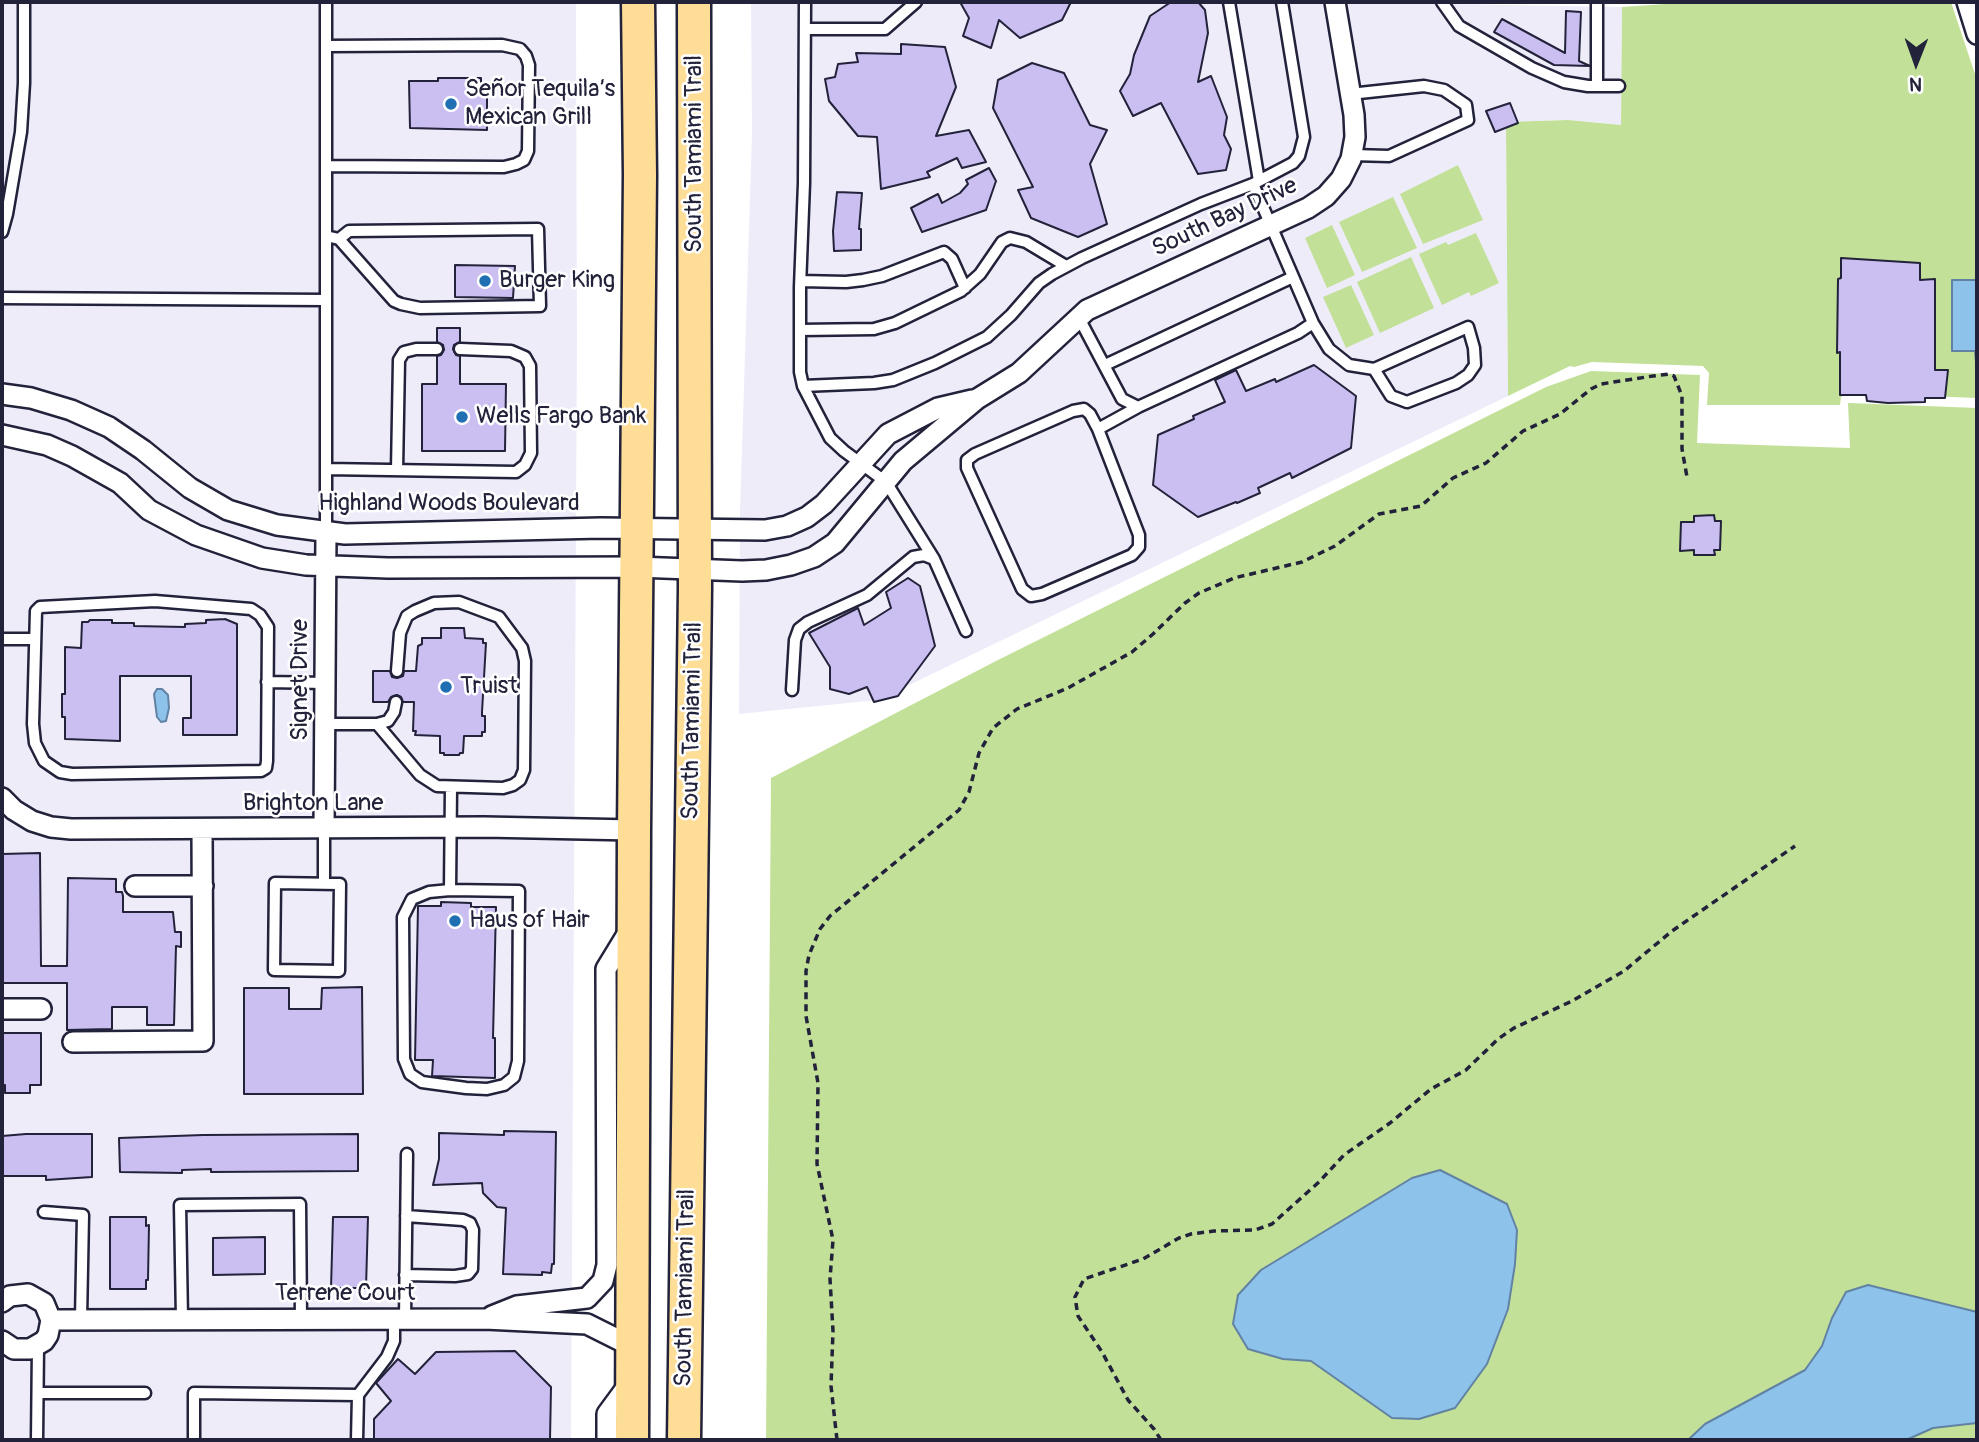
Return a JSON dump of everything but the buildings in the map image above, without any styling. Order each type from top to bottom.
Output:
[{"type":"main road","points":[[632,1440],[638,528],[638,2]]},
{"type":"main road","name":"South Tamiami Trail","points":[[684,1440],[695,569],[694,2]]},
{"type":"street","name":"South Bay Drive","points":[[637,567],[766,569],[790,565],[814,556],[835,543],[903,461],[977,399],[1019,373],[1087,310],[1308,208],[1326,196],[1341,179],[1352,155],[1355,137],[1335,2]]},
{"type":"street","points":[[1967,2],[1977,34]]},
{"type":"street","name":"Highland Woods Boulevard","points":[[2,394],[31,398],[71,410],[109,427],[190,488],[228,510],[278,526],[326,532],[392,534],[638,528]]},
{"type":"street","name":"South Bay Drive","points":[[638,528],[765,530],[787,526],[807,517],[824,504],[860,461],[888,434],[938,408],[977,399]]},
{"type":"street","points":[[2,435],[47,445],[72,456],[120,483],[149,510],[196,535],[262,558],[326,566],[637,567]]},
{"type":"street","name":"Signet Drive","points":[[324,829],[326,532]]},
{"type":"street","name":"Brighton Lane","points":[[6,810],[51,827],[71,829],[484,827],[634,830]]},
{"type":"street","points":[[73,1042],[203,1041],[202,829]]},
{"type":"street","points":[[135,886],[203,887]]},
{"type":"street","points":[[485,1319],[517,1306],[587,1298],[603,1281],[607,1265],[606,969],[634,923]]},
{"type":"street","points":[[2,1009],[41,1009]]},
{"type":"street","points":[[2,1301],[19,1293],[37,1297],[49,1311],[51,1320],[48,1335],[38,1346],[14,1349],[2,1341]]},
{"type":"street","name":"Terrene Court","points":[[51,1320],[485,1319],[587,1324],[633,1347]]},
{"type":"street","points":[[607,1440],[607,1414],[632,1380]]},
{"type":"lane","points":[[2,232],[20,132],[24,83],[24,2]]},
{"type":"lane","points":[[326,2],[326,532]]},
{"type":"lane","points":[[806,2],[800,330],[803,386],[830,438],[886,482],[934,559],[967,631]]},
{"type":"lane","points":[[805,29],[886,29],[916,2]]},
{"type":"lane","points":[[1229,2],[1256,182],[1270,226],[1313,323],[1329,349],[1349,365],[1374,369],[1468,327],[1475,365],[1468,375],[1456,383],[1407,402],[1391,396],[1374,369]]},
{"type":"lane","points":[[803,386],[893,380],[936,363],[987,337],[1039,283],[1066,266],[1293,163],[1299,156],[1304,137],[1282,2]]},
{"type":"lane","points":[[1442,2],[1459,26],[1508,55],[1563,82],[1619,86]]},
{"type":"lane","points":[[1597,2],[1597,86]]},
{"type":"lane","points":[[326,46],[502,45],[520,49],[530,65],[528,151],[524,160],[516,164],[504,167],[327,166]]},
{"type":"lane","points":[[1350,94],[1424,86],[1444,90],[1466,105],[1468,120],[1389,156],[1352,155]]},
{"type":"lane","points":[[326,236],[339,239],[394,301],[401,304],[420,308],[540,306],[538,229],[349,231],[339,239]]},
{"type":"lane","points":[[800,330],[874,329],[895,323],[942,302],[965,288],[980,274],[1002,242],[1010,237],[1026,242],[1066,266]]},
{"type":"lane","points":[[801,281],[863,280],[882,276],[944,252],[952,258],[965,288]]},
{"type":"lane","points":[[1105,365],[1293,277]]},
{"type":"lane","points":[[2,298],[326,300]]},
{"type":"lane","points":[[1079,318],[1122,399],[1138,407]]},
{"type":"lane","points":[[1098,429],[1138,407],[1298,333],[1313,323]]},
{"type":"lane","points":[[397,470],[399,360],[404,352],[437,349]]},
{"type":"lane","points":[[326,469],[516,472],[525,465],[531,453],[530,366],[525,357],[511,352],[460,349]]},
{"type":"lane","points":[[1084,409],[1098,429],[1139,534],[1139,547],[1132,555],[1042,594],[1031,596],[1022,589],[967,468],[968,460],[975,454],[1073,411],[1084,409]]},
{"type":"lane","points":[[792,690],[795,639],[799,629],[808,622],[867,595],[913,557],[925,555],[934,559]]},
{"type":"lane","points":[[155,601],[251,609],[260,615],[268,627],[267,682],[267,761],[266,768],[261,771],[60,772],[44,761],[35,743],[36,611],[40,607],[155,601]]},
{"type":"lane","points":[[377,724],[420,775],[437,786],[503,788],[520,780],[524,770],[525,661],[522,648],[499,617],[459,602],[434,603],[415,611],[403,623],[400,633],[397,671]]},
{"type":"lane","points":[[2,639],[34,639]]},
{"type":"lane","points":[[267,682],[327,683]]},
{"type":"lane","points":[[326,724],[388,722],[396,702]]},
{"type":"lane","points":[[450,891],[452,787]]},
{"type":"lane","points":[[324,829],[324,883]]},
{"type":"lane","points":[[275,883],[324,883],[340,884],[339,971],[274,970],[275,883]]},
{"type":"lane","points":[[450,891],[519,891],[518,1060],[513,1077],[504,1085],[487,1089],[429,1084],[410,1074],[404,1059],[403,917],[411,899],[429,892],[450,891]]},
{"type":"lane","points":[[357,1440],[358,1395],[387,1357],[399,1319],[405,1275],[407,1154]]},
{"type":"lane","points":[[182,1319],[180,1205],[300,1204],[301,1319]]},
{"type":"lane","points":[[44,1212],[83,1215],[81,1319]]},
{"type":"lane","points":[[405,1275],[468,1274],[472,1269],[473,1243],[470,1223],[463,1220],[406,1216]]},
{"type":"lane","points":[[37,1440],[38,1346]]},
{"type":"lane","points":[[38,1393],[145,1392]]},
{"type":"lane","points":[[194,1440],[194,1393],[358,1395]]},
{"type":"path","points":[[837,1440],[831,1386],[833,1240],[817,1164],[818,1083],[805,1005],[809,955],[830,916],[959,810],[969,792],[979,752],[993,728],[1017,709],[1068,688],[1132,652],[1199,593],[1234,578],[1302,562],[1335,546],[1379,514],[1422,506],[1453,478],[1486,463],[1523,431],[1560,414],[1601,384],[1669,374],[1674,376],[1682,396],[1682,449],[1687,477]]},
{"type":"path","points":[[1161,1440],[1128,1400],[1102,1352],[1078,1316],[1075,1297],[1084,1279],[1143,1259],[1191,1234],[1255,1230],[1272,1224],[1319,1182],[1350,1149],[1390,1123],[1431,1089],[1466,1070],[1506,1034],[1624,971],[1672,931],[1795,846]]},
{"type":"shaded area","points":[[2,2],[576,2],[577,341],[571,1440],[2,1440]]},
{"type":"shaded area","points":[[751,2],[1336,2],[1622,7],[1621,125],[1568,120],[1506,122],[1508,396],[878,700],[739,714],[740,511],[752,134]]},
{"type":"green space","points":[[1694,2],[1951,2],[1977,80],[1977,398],[1849,393],[1841,397],[1840,405],[1707,405],[1709,373],[1703,366],[1592,362],[1570,366],[1508,396],[1506,122],[1568,120],[1621,125],[1622,7]]},
{"type":"green space","points":[[1458,165],[1483,220],[1423,244],[1400,194]]},
{"type":"green space","points":[[1393,197],[1417,248],[1362,272],[1339,222]]},
{"type":"green space","points":[[1332,225],[1355,275],[1327,288],[1305,238]]},
{"type":"green space","points":[[1476,233],[1499,283],[1471,296],[1469,292],[1442,305],[1419,254]]},
{"type":"green space","points":[[1411,257],[1434,308],[1380,333],[1357,282]]},
{"type":"green space","points":[[1351,285],[1374,335],[1346,348],[1323,297]]},
{"type":"green space","points":[[1591,371],[1700,375],[1697,443],[1850,448],[1848,403],[1977,408],[1977,1440],[766,1440],[771,778],[994,662],[1546,387]]},
{"type":"water","points":[[1952,280],[1977,280],[1977,373],[1975,351],[1952,351]]},
{"type":"water","points":[[157,689],[162,689],[168,695],[166,721],[161,722],[157,717],[154,694]]},
{"type":"water","points":[[1440,1170],[1507,1204],[1517,1230],[1508,1309],[1487,1364],[1455,1408],[1419,1419],[1392,1418],[1311,1361],[1283,1359],[1248,1349],[1233,1324],[1238,1295],[1261,1270],[1412,1178]]},
{"type":"water","points":[[1868,1285],[1977,1312],[1977,1423],[1933,1428],[1906,1440],[1688,1440],[1705,1424],[1805,1370],[1822,1346],[1832,1318],[1846,1292]]},
{"type":"place","name":"Señor Tequila’s Mexican Grill","points":[[451,104]]},
{"type":"place","name":"Burger King","points":[[485,281]]},
{"type":"place","name":"Wells Fargo Bank","points":[[462,417]]},
{"type":"place","name":"Truist","points":[[446,687]]},
{"type":"place","name":"Haus of Hair","points":[[455,921]]}]
